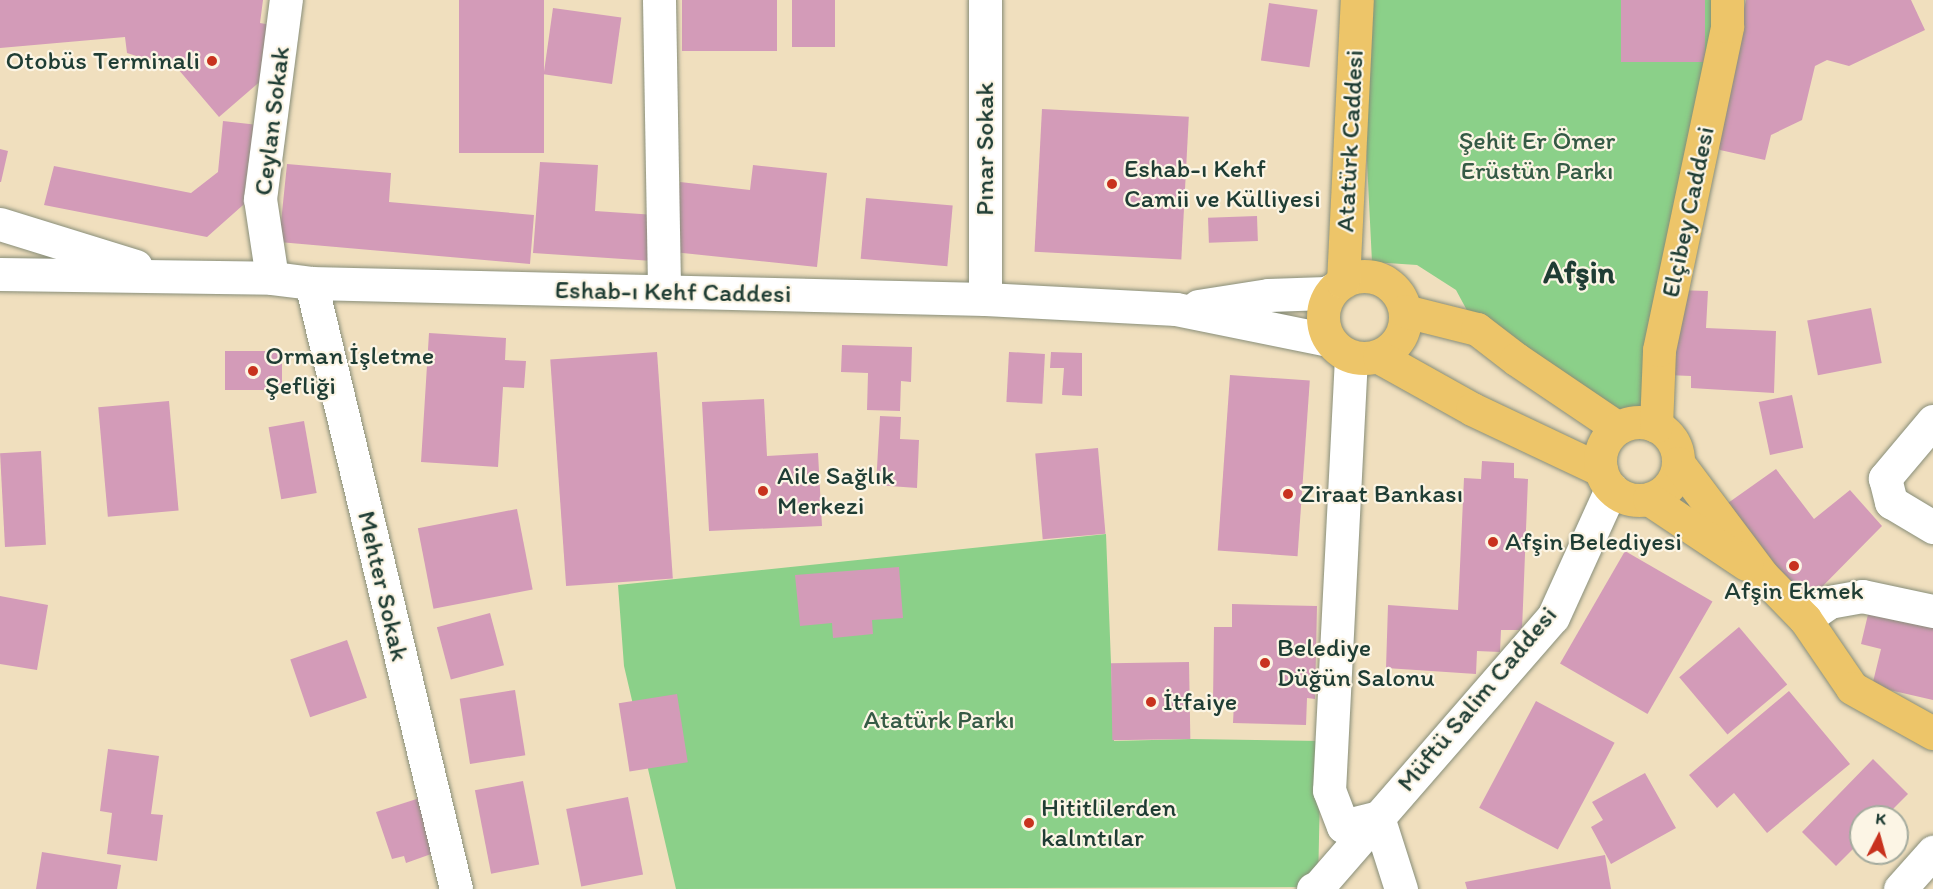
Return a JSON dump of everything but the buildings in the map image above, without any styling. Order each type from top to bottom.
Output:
[{"type":"main road","name":"Atatürk Caddesi","points":[[1337,286],[1357,0]]},
{"type":"main road","name":"Elçibey Caddesi","points":[[1656,426],[1659,350],[1727,26],[1727,0]]},
{"type":"main road","points":[[1353,351],[1391,349],[1400,339],[1405,325],[1405,311],[1401,298],[1393,287],[1382,280],[1368,276],[1337,286],[1323,315],[1324,328],[1353,351],[1472,409],[1606,480],[1625,499],[1649,499],[1669,486],[1678,463]]},
{"type":"main road","points":[[1405,311],[1477,329],[1516,359],[1618,428]]},
{"type":"main road","points":[[1606,480],[1603,447],[1618,428],[1630,423],[1656,426],[1672,441],[1678,463],[1762,575],[1804,618],[1852,688],[1933,733]]},
{"type":"main road","points":[[1649,499],[1762,575]]},
{"type":"street","name":"Ceylan Sokak","points":[[272,278],[260,199],[286,0]]},
{"type":"street","points":[[660,0],[664,291]]},
{"type":"street","name":"Pınar Sokak","points":[[985,299],[986,0]]},
{"type":"street","points":[[0,224],[169,276]]},
{"type":"street","name":"Eshab-ı Kehf Caddesi","points":[[0,274],[272,278],[311,283],[985,299],[1176,309]]},
{"type":"street","name":"Mehter Sokak","points":[[311,283],[456,889]]},
{"type":"street","points":[[1176,309],[1268,296],[1326,293],[1337,286]]},
{"type":"street","points":[[1176,309],[1353,351],[1329,790],[1343,826],[1378,817],[1401,889]]},
{"type":"street","points":[[1933,421],[1885,478],[1891,502],[1933,527]]},
{"type":"street","name":"Müftü Salim Caddesi","points":[[1313,889],[1318,887],[1553,617],[1606,480]]},
{"type":"street","points":[[1804,618],[1829,602],[1863,596],[1932,610]]},
{"type":"street","points":[[1900,889],[1933,852]]},
{"type":"green space","name":"Şehit Er Ömer Erüstün Parkı","points":[[1359,0],[1727,0],[1643,422],[1630,423],[1477,329],[1456,290],[1417,265],[1372,262]]},
{"type":"green space","name":"Atatürk Parkı","points":[[1106,534],[1114,741],[1191,739],[1321,741],[1318,887],[676,889],[624,666],[618,585]]},
{"type":"place","name":"Otobüs Terminali","points":[[212,61]]},
{"type":"place","name":"Eshab-ı Kehf Camii ve Külliyesi","points":[[1112,184]]},
{"type":"place","name":"Orman İşletme Şefliği","points":[[253,371]]},
{"type":"place","name":"Aile Sağlık Merkezi","points":[[763,491]]},
{"type":"place","name":"Ziraat Bankası","points":[[1288,494]]},
{"type":"place","name":"Afşin Belediyesi","points":[[1493,542]]},
{"type":"place","name":"Afşin Ekmek","points":[[1794,566]]},
{"type":"place","name":"Belediye Düğün Salonu","points":[[1265,663]]},
{"type":"place","name":"İtfaiye","points":[[1151,702]]},
{"type":"place","name":"Hititlilerden kalıntılar","points":[[1029,823]]},
{"type":"district","name":"Afşin","points":[[1579,272]]}]
